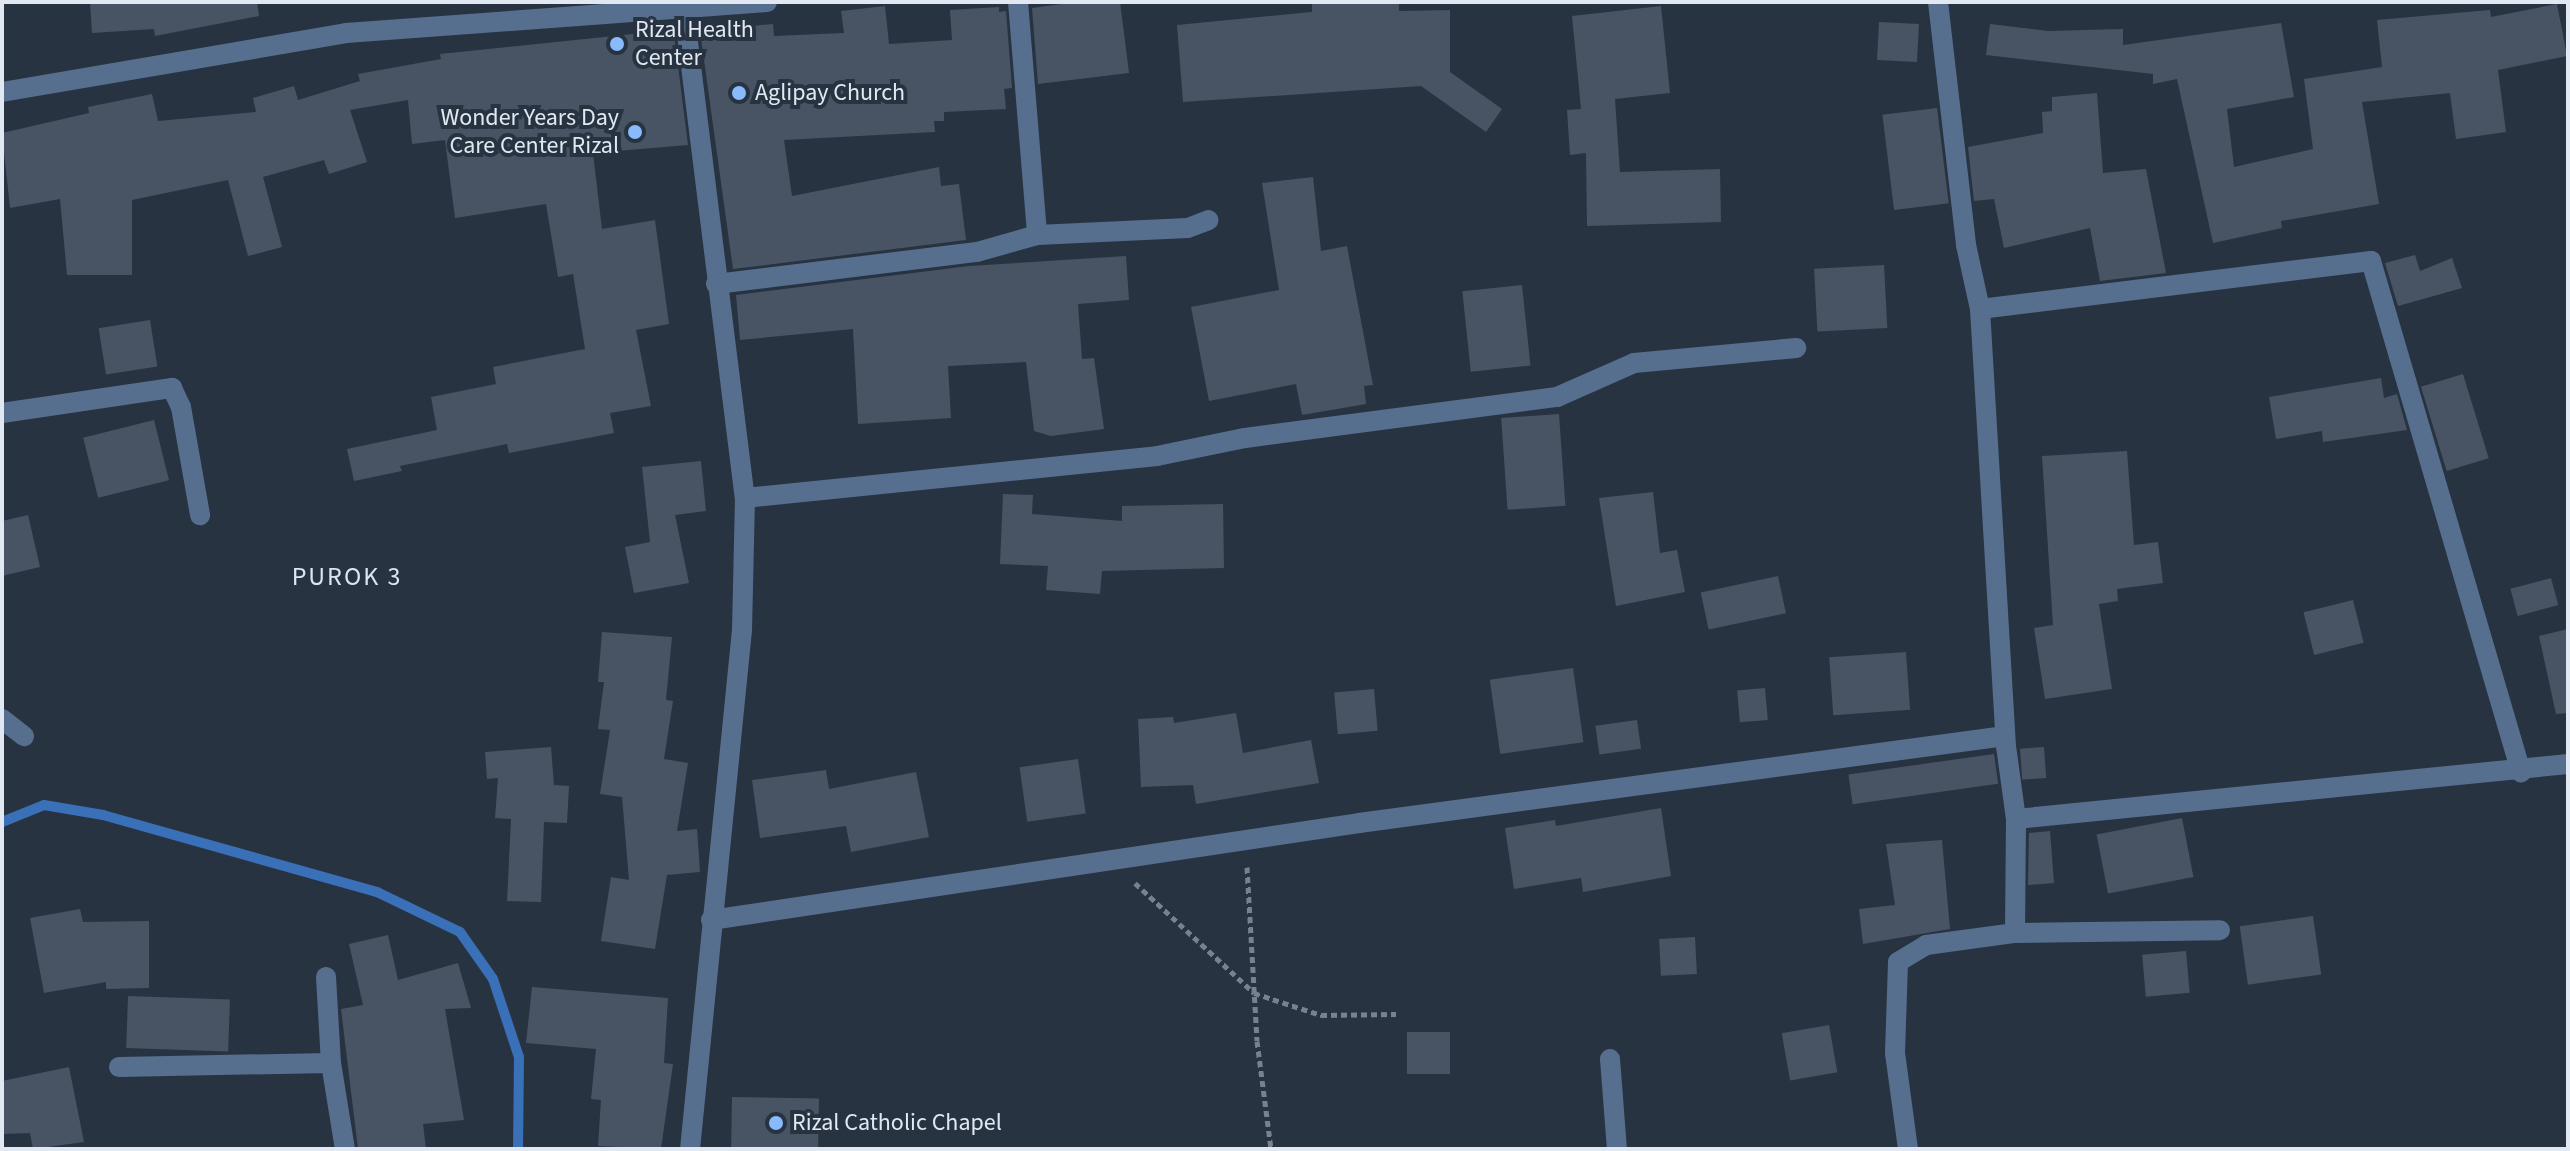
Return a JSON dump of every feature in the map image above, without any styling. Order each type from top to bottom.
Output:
[{"type":"street","points":[[2,92],[346,33],[767,2]]},
{"type":"street","points":[[1018,2],[1037,235]]},
{"type":"street","points":[[1938,2],[1966,245],[1980,309],[2005,736],[2016,819],[2015,933]]},
{"type":"street","points":[[684,10],[745,498],[742,630],[690,1149]]},
{"type":"street","points":[[716,284],[977,252],[1037,235],[1188,228],[1209,220]]},
{"type":"street","points":[[1980,309],[2371,261],[2521,772]]},
{"type":"street","points":[[745,498],[1157,456],[1245,438],[1557,397],[1634,363],[1796,348]]},
{"type":"street","points":[[2,413],[172,388],[181,407],[200,515]]},
{"type":"street","points":[[2,719],[24,736]]},
{"type":"street","points":[[711,920],[1245,840],[2005,736]]},
{"type":"street","points":[[2016,819],[2521,772],[2568,764]]},
{"type":"street","points":[[1908,1149],[1895,1053],[1898,962],[1926,945],[2015,933],[2220,930]]},
{"type":"street","points":[[326,977],[331,1063],[345,1149]]},
{"type":"street","points":[[1610,1059],[1617,1149]]},
{"type":"street","points":[[119,1067],[331,1063]]},
{"type":"path","points":[[1245,840],[1254,993],[1271,1149]]},
{"type":"path","points":[[1111,861],[1254,993],[1321,1015],[1396,1014]]},
{"type":"building","points":[[90,2],[257,2],[259,16],[155,36],[154,29],[92,33]]},
{"type":"building","points":[[1076,2],[1120,2],[1129,73],[1038,84],[1032,8]]},
{"type":"building","points":[[1312,2],[1399,2],[1399,11],[1450,10],[1450,72],[1502,109],[1486,132],[1421,86],[1183,102],[1177,25],[1312,12]]},
{"type":"building","points":[[2557,4],[2567,56],[2498,70],[2506,132],[2456,139],[2450,93],[2362,102],[2379,204],[2281,221],[2282,228],[2213,243],[2177,79],[2153,84],[2153,74],[1986,55],[1990,24],[2048,31],[2123,29],[2123,45],[2281,23],[2294,97],[2227,109],[2234,167],[2313,149],[2304,79],[2382,67],[2377,20],[2490,10],[2491,17]]},
{"type":"building","points":[[885,6],[889,44],[952,40],[950,10],[999,7],[999,12],[1006,11],[1012,88],[1004,89],[1006,109],[944,112],[944,121],[934,121],[935,132],[784,140],[792,196],[939,167],[941,186],[959,184],[966,240],[733,269],[700,31],[773,24],[774,36],[844,33],[841,11]]},
{"type":"building","points":[[1661,6],[1670,93],[1615,99],[1620,172],[1720,169],[1721,222],[1587,226],[1586,153],[1570,155],[1567,110],[1581,109],[1572,16]]},
{"type":"building","points":[[1879,22],[1919,24],[1917,62],[1877,60]]},
{"type":"building","points":[[662,31],[674,34],[688,145],[593,153],[602,229],[655,220],[669,324],[636,330],[651,406],[610,413],[614,433],[509,453],[507,444],[400,466],[402,471],[354,481],[347,449],[437,430],[431,397],[496,384],[493,367],[585,349],[573,274],[558,277],[546,204],[455,218],[445,140],[412,144],[408,100],[350,110],[367,162],[329,174],[324,160],[263,177],[282,247],[248,256],[228,180],[132,200],[132,275],[67,275],[60,199],[10,208],[2,133],[89,113],[88,107],[152,94],[158,121],[256,112],[253,98],[294,86],[298,100],[360,81],[358,74],[441,59],[440,54]]},
{"type":"building","points":[[2097,93],[2103,173],[2146,169],[2166,273],[2100,281],[2090,228],[2004,248],[1994,199],[1974,201],[1968,147],[2043,133],[2042,112],[2052,111],[2052,97]]},
{"type":"building","points":[[1937,108],[1949,203],[1894,210],[1882,115]]},
{"type":"building","points":[[1313,177],[1321,251],[1347,246],[1373,385],[1364,386],[1366,404],[1302,415],[1296,384],[1209,401],[1191,307],[1279,290],[1262,183]]},
{"type":"building","points":[[2415,255],[2420,271],[2452,258],[2462,288],[2398,306],[2385,263]]},
{"type":"building","points":[[1126,256],[1129,300],[1078,304],[1082,359],[1094,358],[1104,429],[1051,436],[1034,431],[1026,362],[948,366],[951,418],[858,424],[853,329],[740,340],[736,295],[969,266]]},
{"type":"building","points":[[1884,265],[1887,328],[1817,332],[1814,269]]},
{"type":"building","points":[[1522,285],[1530,366],[1471,372],[1462,291]]},
{"type":"building","points":[[150,320],[157,366],[106,375],[99,328]]},
{"type":"building","points":[[2463,374],[2489,458],[2447,471],[2421,387]]},
{"type":"building","points":[[2381,378],[2384,398],[2397,394],[2407,430],[2323,442],[2322,431],[2276,439],[2269,397]]},
{"type":"building","points":[[1559,414],[1565,506],[1508,510],[1501,418]]},
{"type":"building","points":[[154,420],[169,480],[98,498],[83,438]]},
{"type":"building","points":[[2127,451],[2134,545],[2158,542],[2163,583],[2117,589],[2118,601],[2099,604],[2112,689],[2045,699],[2034,628],[2053,625],[2042,456]]},
{"type":"building","points":[[701,461],[706,511],[675,515],[689,583],[634,593],[625,547],[650,542],[642,467]]},
{"type":"building","points":[[1653,492],[1660,553],[1677,550],[1685,592],[1616,606],[1599,498]]},
{"type":"building","points":[[1003,494],[1033,495],[1032,514],[1122,521],[1122,506],[1223,504],[1224,568],[1102,571],[1100,594],[1046,590],[1048,566],[1000,564]]},
{"type":"building","points":[[28,515],[40,567],[2,576],[2,521]]},
{"type":"building","points":[[1778,576],[1786,613],[1709,630],[1701,592]]},
{"type":"building","points":[[2551,578],[2558,605],[2518,616],[2510,589]]},
{"type":"building","points":[[2353,600],[2364,643],[2314,655],[2304,612]]},
{"type":"building","points":[[2568,629],[2568,713],[2556,714],[2539,636]]},
{"type":"building","points":[[602,632],[672,637],[666,700],[673,701],[664,759],[688,763],[677,831],[697,829],[700,872],[667,875],[655,949],[601,941],[611,877],[629,880],[622,797],[600,794],[610,730],[598,729],[604,682],[598,682]]},
{"type":"building","points":[[1906,652],[1910,710],[1833,715],[1829,657]]},
{"type":"building","points":[[1573,668],[1583,742],[1500,754],[1490,680]]},
{"type":"building","points":[[1765,688],[1768,720],[1740,722],[1737,690]]},
{"type":"building","points":[[1374,689],[1378,731],[1338,734],[1334,692]]},
{"type":"building","points":[[1236,713],[1243,753],[1311,740],[1319,783],[1196,804],[1193,785],[1141,787],[1138,719],[1173,717],[1174,723]]},
{"type":"building","points":[[1637,720],[1641,749],[1599,755],[1595,726]]},
{"type":"building","points":[[551,747],[554,785],[569,786],[567,823],[544,822],[541,902],[507,901],[511,819],[495,818],[498,778],[487,779],[485,752]]},
{"type":"building","points":[[2044,747],[2046,778],[2022,780],[2020,749]]},
{"type":"building","points":[[1994,754],[1998,784],[1853,804],[1848,774]]},
{"type":"building","points":[[1078,759],[1086,813],[1027,822],[1020,767]]},
{"type":"building","points":[[826,770],[829,789],[916,772],[929,837],[851,852],[846,826],[760,838],[752,780]]},
{"type":"building","points":[[1661,808],[1671,876],[1583,892],[1581,878],[1514,889],[1505,828],[1555,820],[1556,826]]},
{"type":"building","points":[[2182,818],[2193,877],[2108,893],[2097,835]]},
{"type":"building","points":[[2050,831],[2054,883],[2028,885],[2029,833]]},
{"type":"building","points":[[1942,840],[1950,929],[1863,944],[1859,909],[1895,905],[1886,844]]},
{"type":"building","points":[[80,909],[83,922],[149,921],[149,988],[106,989],[106,982],[44,993],[30,918]]},
{"type":"building","points":[[2313,916],[2321,974],[2248,985],[2240,926]]},
{"type":"building","points":[[388,935],[398,980],[458,963],[471,1008],[445,1009],[464,1120],[423,1124],[426,1149],[358,1149],[341,1009],[363,1005],[349,944]]},
{"type":"building","points":[[1695,937],[1697,974],[1661,976],[1659,939]]},
{"type":"building","points":[[2186,951],[2190,993],[2146,997],[2142,955]]},
{"type":"building","points":[[532,987],[668,998],[664,1063],[673,1064],[661,1149],[598,1146],[601,1100],[591,1099],[596,1049],[526,1043]]},
{"type":"building","points":[[128,996],[230,1000],[228,1052],[126,1048]]},
{"type":"building","points":[[1829,1025],[1837,1072],[1790,1081],[1782,1033]]},
{"type":"building","points":[[1407,1032],[1450,1032],[1450,1074],[1407,1074]]},
{"type":"building","points":[[69,1067],[84,1142],[33,1149],[30,1133],[2,1134],[2,1081]]},
{"type":"building","name":"Rizal Catholic Chapel","points":[[732,1097],[819,1099],[818,1149],[731,1149]]},
{"type":"waterway","points":[[2,822],[44,805],[103,815],[377,892],[460,932],[493,979],[519,1057],[518,1149]]},
{"type":"place","name":"Rizal Health Center","points":[[617,44]]},
{"type":"place","name":"Aglipay Church","points":[[739,93]]},
{"type":"place","name":"Wonder Years Day Care Center Rizal","points":[[635,132]]},
{"type":"place","name":"Rizal Catholic Chapel","points":[[776,1123]]},
{"type":"district","name":"PUROK 3","points":[[347,577]]}]
